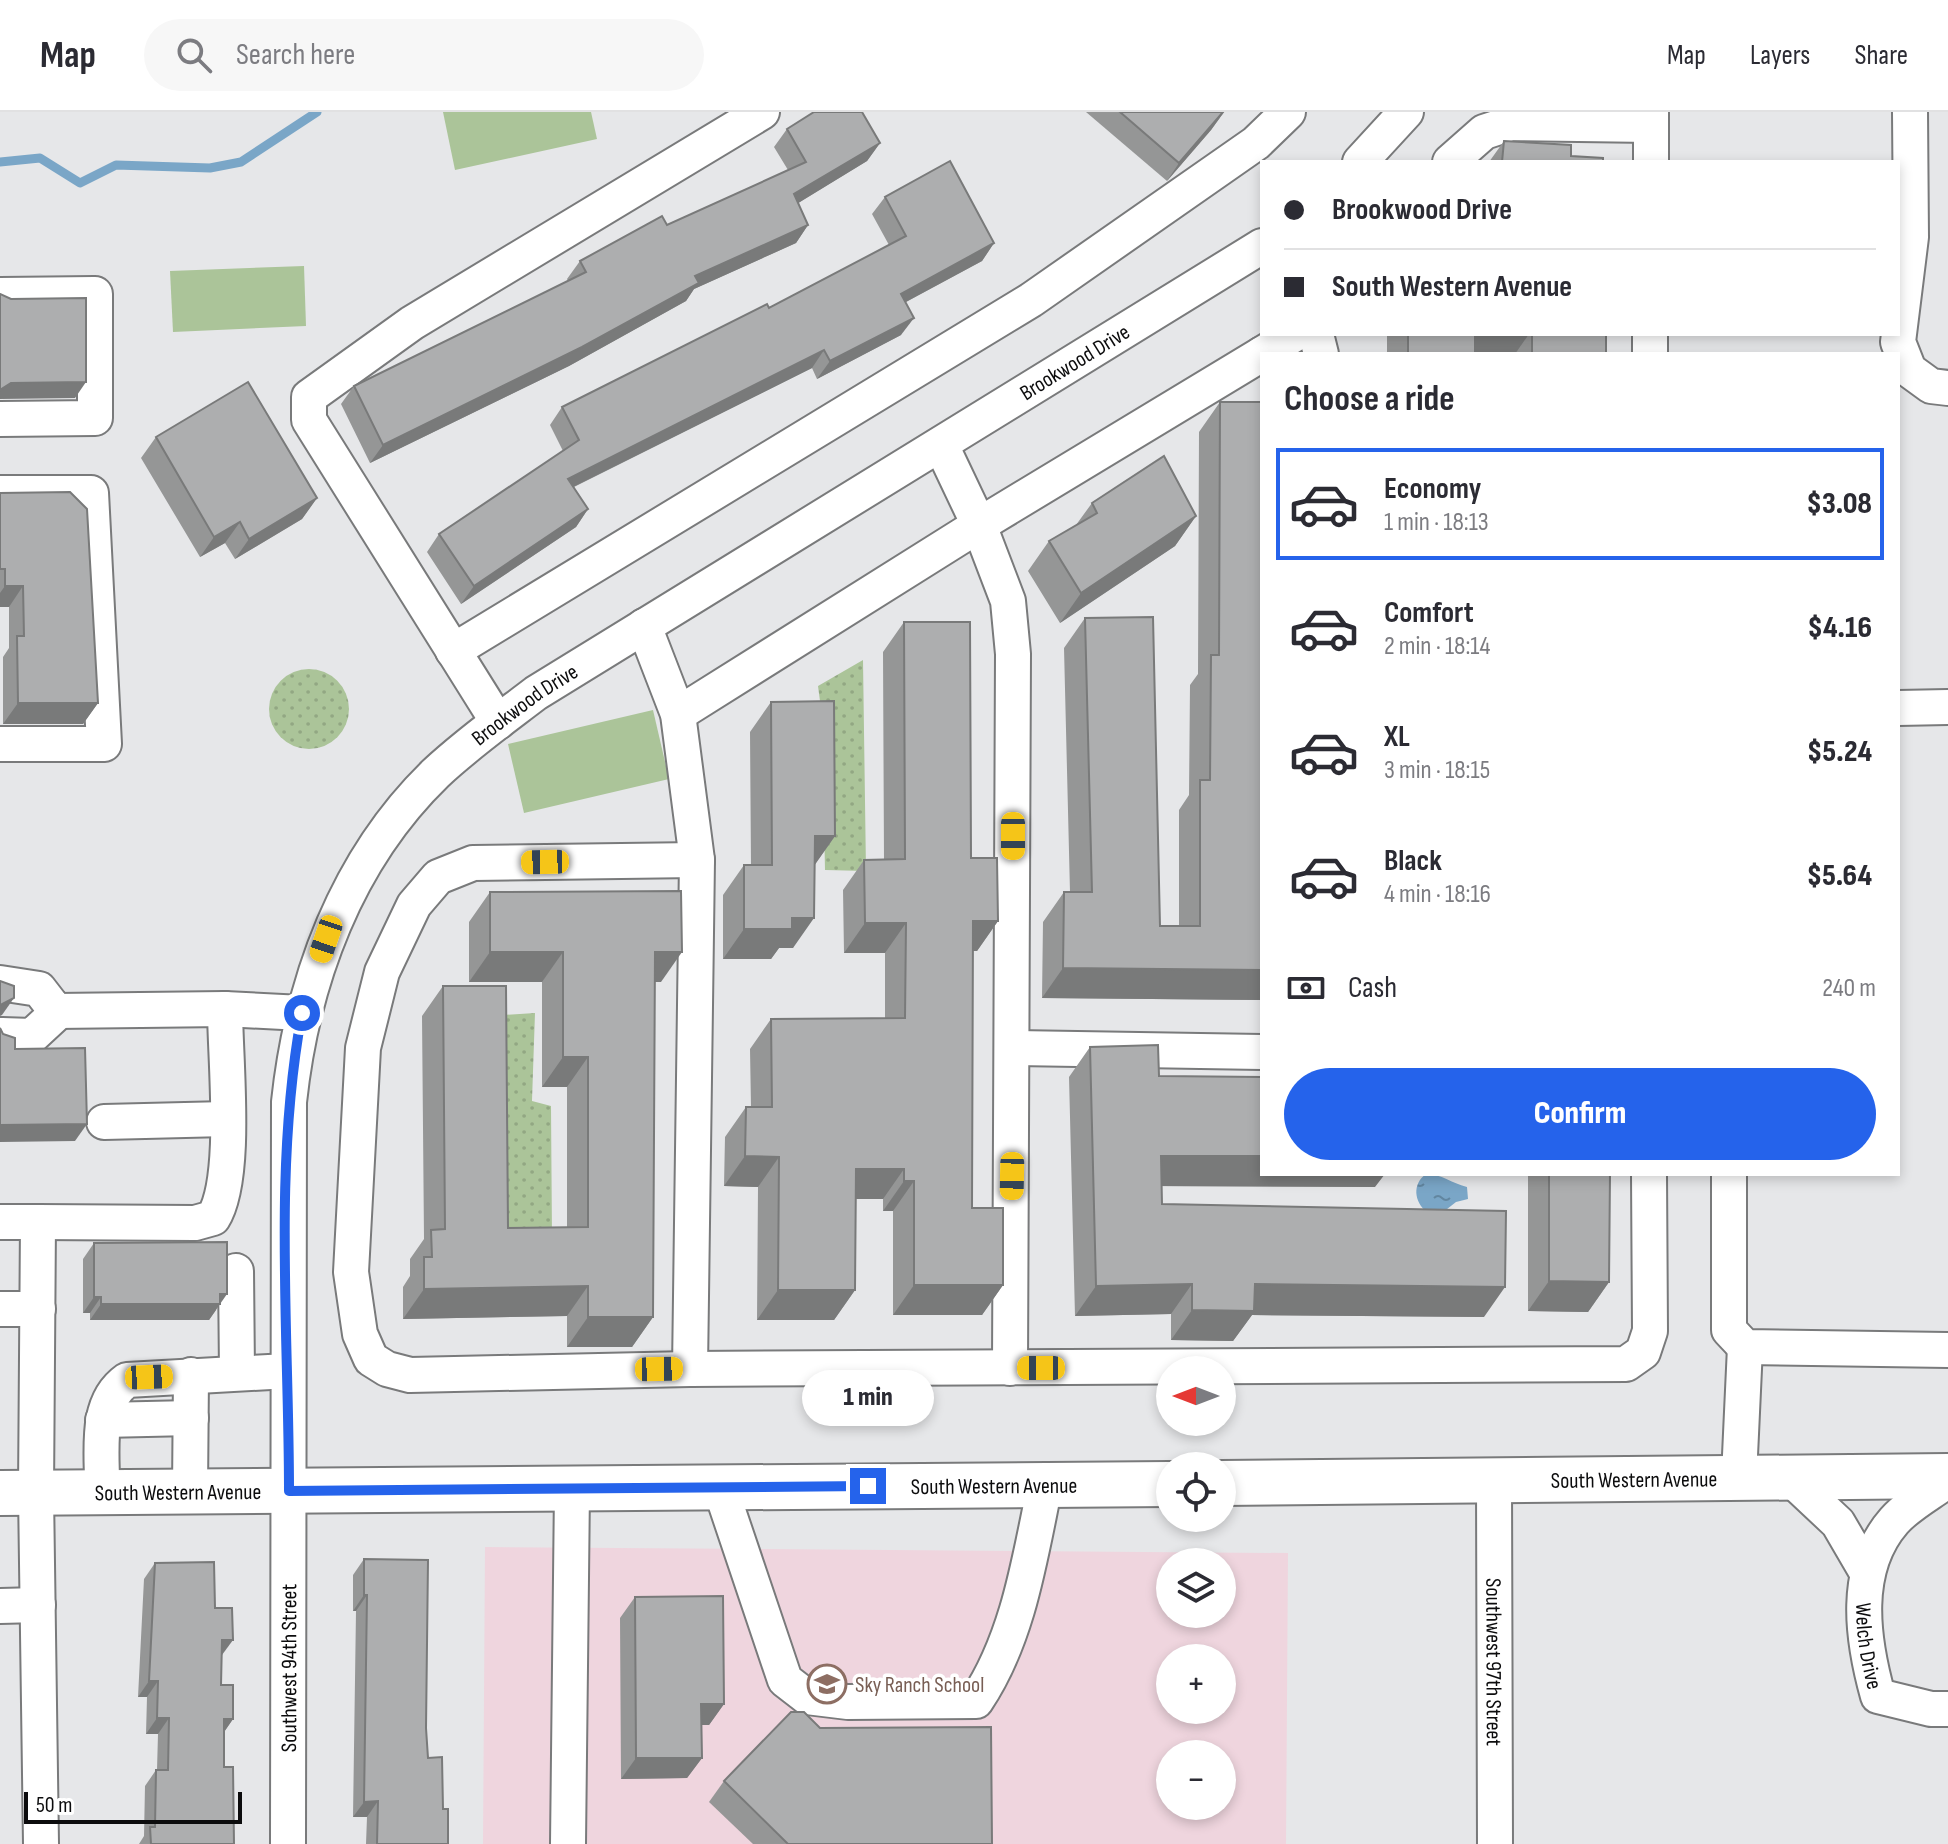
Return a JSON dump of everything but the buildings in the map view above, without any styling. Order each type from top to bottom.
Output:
[{"type":"main road","name":"South Western Avenue","points":[[1236,1483],[1739,1477],[1948,1478]]},
{"type":"main road","name":"South Western Avenue","points":[[18,1493],[1156,1484]]},
{"type":"street","points":[[498,722],[309,420],[309,397],[412,323],[762,112]]},
{"type":"street","points":[[453,651],[1031,300],[1256,143],[1288,112]]},
{"type":"street","points":[[1362,160],[1406,112]]},
{"type":"street","points":[[1900,326],[1911,237],[1910,112]]},
{"type":"street","points":[[1452,160],[1484,132],[1511,123],[1651,118],[1651,160]]},
{"type":"street","name":"Brookwood Drive","points":[[289,1491],[289,1102],[302,1013],[326,939],[374,850],[435,774],[536,693],[1260,250]]},
{"type":"street","points":[[0,295],[95,294],[95,418],[0,419]]},
{"type":"street","points":[[1265,352],[1292,336]]},
{"type":"street","points":[[1900,352],[1921,381],[1948,388]]},
{"type":"street","points":[[678,714],[979,525],[1260,355]]},
{"type":"street","points":[[941,445],[979,525],[1008,601],[1013,654],[1010,1368]]},
{"type":"street","points":[[0,493],[91,493],[104,744],[0,744]]},
{"type":"street","points":[[644,626],[678,714],[697,860],[690,1369]]},
{"type":"street","points":[[1900,708],[1948,707]]},
{"type":"street","points":[[697,860],[473,863],[438,877],[414,905],[382,972],[363,1048],[351,1272],[360,1334],[371,1359],[387,1369],[410,1375],[690,1369],[1626,1364],[1643,1352],[1650,1331],[1649,1176]]},
{"type":"street","points":[[0,983],[39,989],[59,1011]]},
{"type":"street","points":[[2,1035],[32,1036],[59,1011],[225,1009],[302,1013]]},
{"type":"street","points":[[0,1222],[195,1223],[213,1218],[222,1204],[226,1119],[225,1009]]},
{"type":"street","points":[[1013,1048],[1260,1052]]},
{"type":"street","points":[[104,1122],[226,1119]]},
{"type":"street","points":[[1729,1176],[1729,1330],[1745,1347],[1948,1350]]},
{"type":"street","points":[[38,1222],[38,1309],[18,1493],[38,1605],[41,1844]]},
{"type":"street","points":[[236,1271],[237,1373]]},
{"type":"street","points":[[0,1309],[38,1309]]},
{"type":"street","points":[[1739,1477],[1745,1347]]},
{"type":"street","points":[[102,1492],[104,1405],[114,1389],[127,1380],[288,1371]]},
{"type":"street","points":[[190,1491],[191,1375]]},
{"type":"street","points":[[103,1420],[191,1418]]},
{"type":"street","name":"Welch Drive","points":[[1789,1477],[1838,1523],[1866,1571]]},
{"type":"street","name":"Welch Drive","points":[[1948,1478],[1895,1519],[1866,1571],[1865,1650],[1878,1696],[1931,1709],[1948,1709]]},
{"type":"street","name":"Southwest 97th Street","points":[[1494,1480],[1495,1844]]},
{"type":"street","points":[[720,1487],[785,1680],[807,1697],[848,1702],[949,1704],[976,1701],[993,1675],[1024,1583],[1045,1485]]},
{"type":"street","points":[[568,1844],[572,1489]]},
{"type":"street","name":"Southwest 94th Street","points":[[288,1844],[289,1491]]},
{"type":"street","points":[[0,1606],[38,1605]]},
{"type":"shaded area","name":"Sky Ranch School","points":[[485,1547],[1156,1552],[1156,1628],[1236,1628],[1236,1553],[1288,1553],[1286,1844],[483,1844]]},
{"type":"green space","points":[[443,112],[591,112],[597,139],[455,170]]},
{"type":"green space","points":[[304,266],[306,326],[173,332],[170,271]]},
{"type":"green space","points":[[863,660],[866,871],[825,870],[822,716],[818,686]]},
{"type":"green space","points":[[309,669],[324,672],[337,681],[346,694],[349,709],[346,724],[337,737],[324,746],[309,749],[294,746],[281,737],[272,724],[269,709],[272,694],[281,681],[294,672]]},
{"type":"green space","points":[[653,710],[669,779],[524,813],[508,744]]},
{"type":"green space","points":[[535,1013],[532,1101],[551,1106],[552,1239],[506,1238],[503,1015]]},
{"type":"water","points":[[1440,1176],[1467,1187],[1468,1199],[1456,1202],[1442,1213],[1427,1212],[1419,1203],[1416,1193],[1421,1178]]},
{"type":"waterway","points":[[0,162],[40,158],[80,183],[116,165],[210,168],[241,162],[317,112]]},
{"type":"place","name":"Sky Ranch School","points":[[827,1684]]},
{"type":"route","points":[[302,1013],[289,1102],[287,1165],[289,1491],[868,1486]]}]
